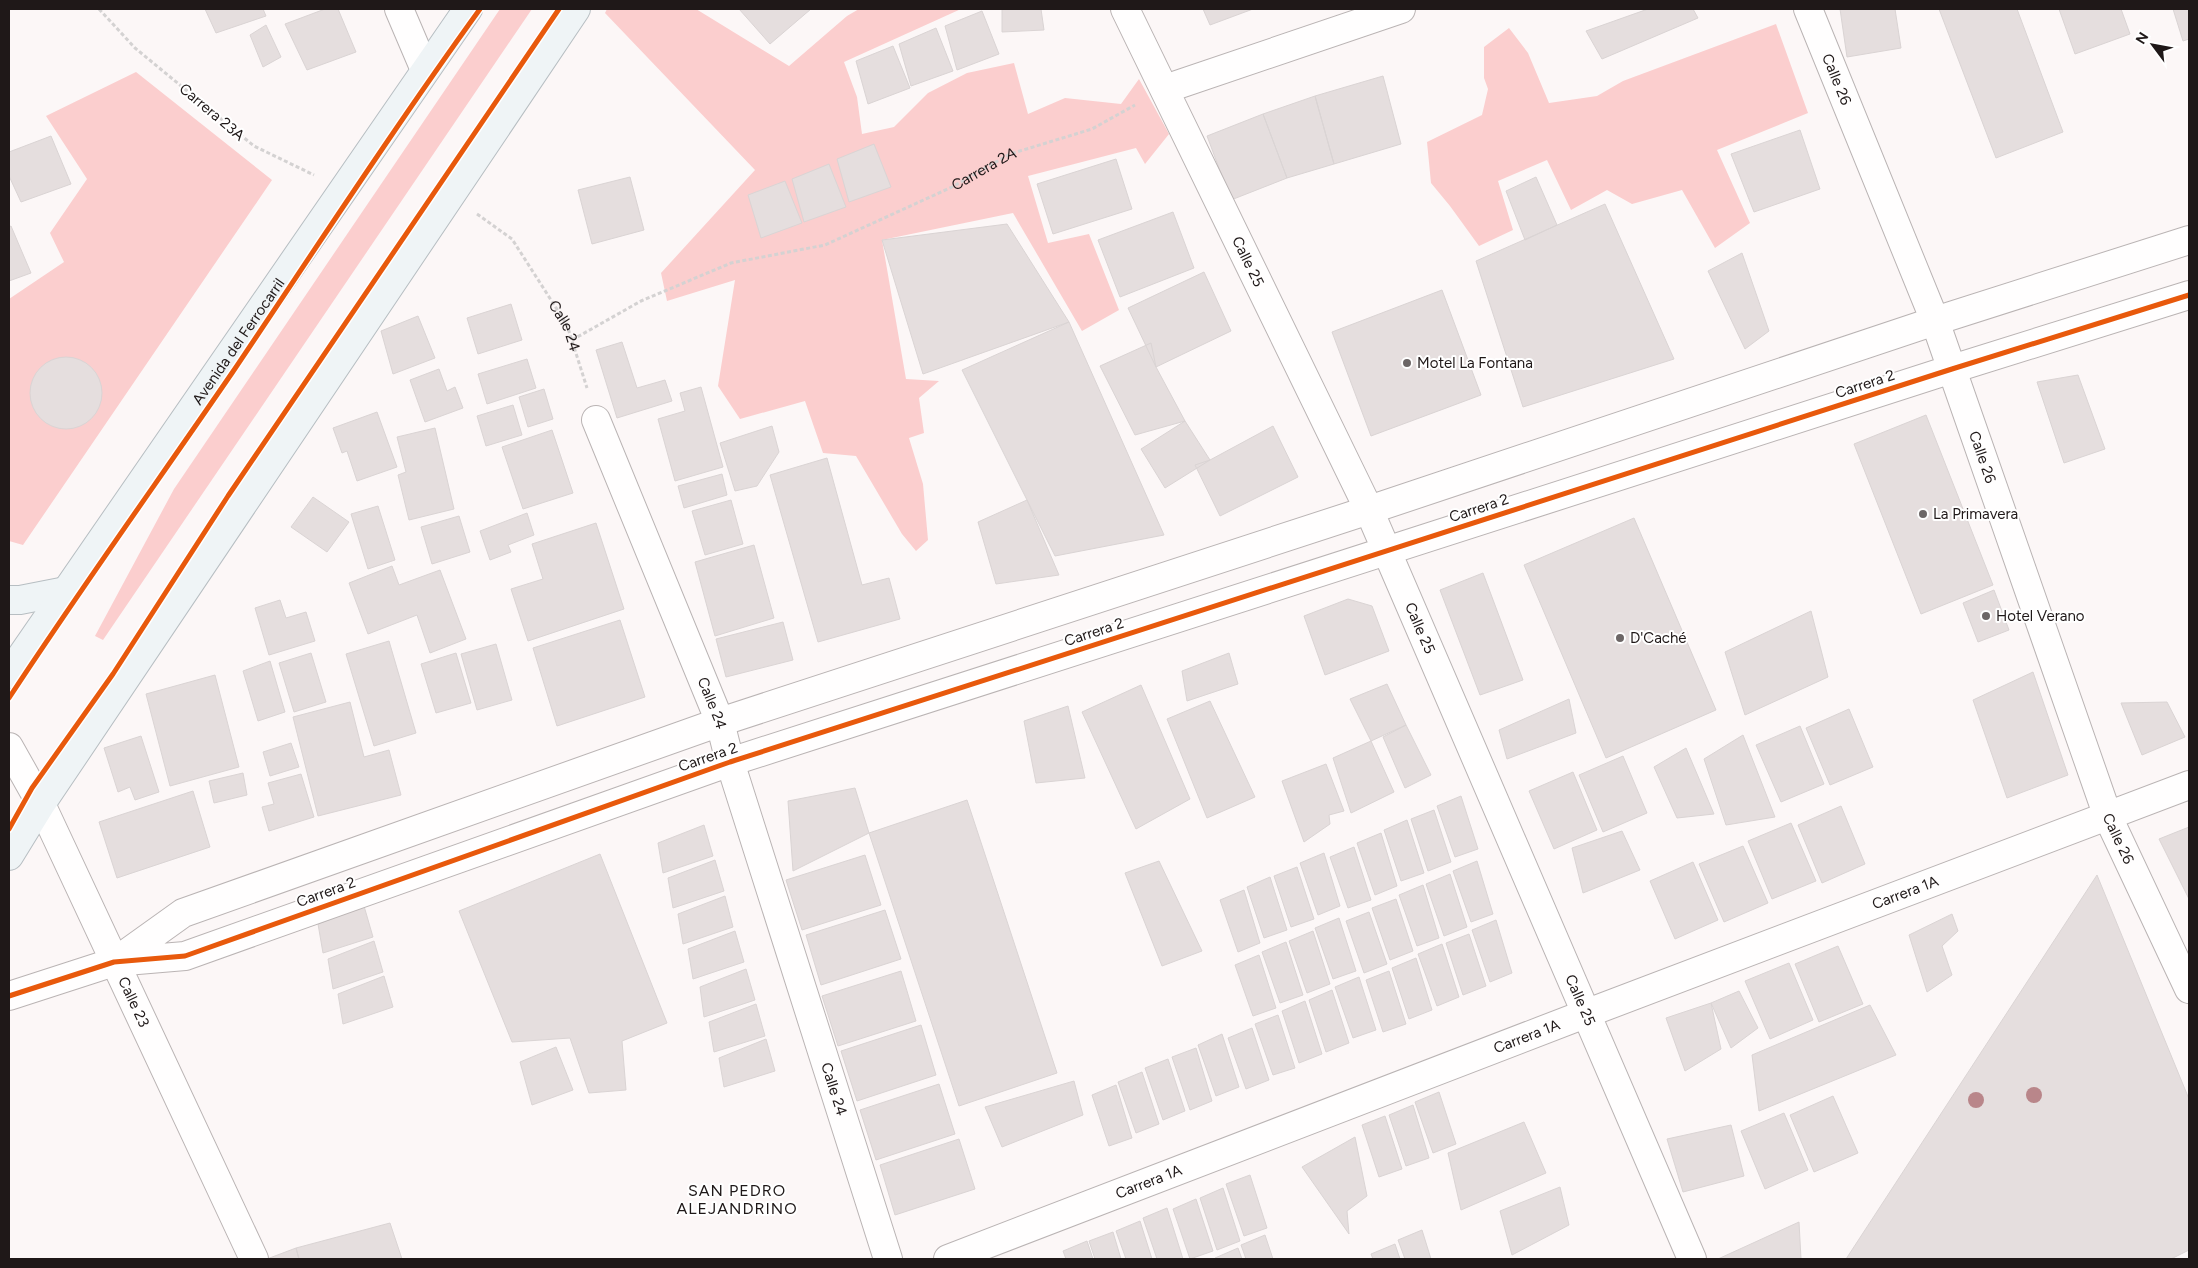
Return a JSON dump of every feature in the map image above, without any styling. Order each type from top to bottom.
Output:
[{"type":"main road","name":"Avenida del Ferrocarril","points":[[9,674],[468,9]]},
{"type":"main road","points":[[9,856],[41,804],[576,9]]},
{"type":"main road","points":[[9,600],[20,600],[66,590]]},
{"type":"street","points":[[399,9],[425,70]]},
{"type":"street","name":"Calle 25","points":[[1125,9],[1370,510],[1692,1259]]},
{"type":"street","points":[[1165,89],[1401,9]]},
{"type":"street","name":"Calle 26","points":[[1808,9],[1935,321],[2108,817],[2189,989]]},
{"type":"street","name":"Carrera 2","points":[[114,962],[184,914],[720,722],[1370,510],[1935,321],[2189,240]]},
{"type":"street","name":"Carrera 2","points":[[9,996],[114,962],[185,956],[730,762],[1952,369],[2189,295]]},
{"type":"street","name":"Calle 24","points":[[596,420],[720,722],[730,762],[888,1259]]},
{"type":"street","name":"Calle 23","points":[[9,747],[41,804],[254,1259]]},
{"type":"street","name":"Carrera 1A","points":[[948,1259],[1586,1014],[2189,786]]},
{"type":"shaded area","points":[[500,9],[532,9],[103,640],[95,636],[174,489]]},
{"type":"shaded area","points":[[607,9],[696,9],[789,66],[847,16],[859,9],[961,9],[844,62],[857,97],[862,134],[894,127],[928,93],[967,73],[1014,63],[1028,114],[1065,98],[1121,104],[1139,79],[1169,134],[1145,164],[1136,148],[1028,176],[1048,243],[1089,234],[1119,310],[1082,331],[1013,213],[882,240],[906,379],[939,381],[919,398],[924,433],[909,438],[923,484],[928,540],[916,551],[902,534],[856,456],[823,453],[805,401],[740,419],[718,386],[735,280],[667,301],[661,273],[755,170],[605,13]]},
{"type":"shaded area","points":[[1776,24],[1808,113],[1717,150],[1750,223],[1715,248],[1682,190],[1632,204],[1607,190],[1571,210],[1547,160],[1498,181],[1513,230],[1479,246],[1431,183],[1427,142],[1482,115],[1488,89],[1484,78],[1484,47],[1509,28],[1528,53],[1549,103],[1597,96],[1623,81]]},
{"type":"shaded area","points":[[136,72],[272,180],[23,545],[9,541],[9,299],[64,262],[50,233],[87,179],[46,116]]},
{"type":"building","points":[[205,9],[263,9],[266,16],[216,33]]},
{"type":"building","points":[[325,9],[338,9],[356,52],[307,70],[285,24]]},
{"type":"building","points":[[739,9],[811,9],[770,44]]},
{"type":"building","points":[[1002,9],[1041,9],[1044,30],[1002,32]]},
{"type":"building","points":[[1203,9],[1253,9],[1210,25]]},
{"type":"building","points":[[1648,9],[1693,9],[1698,18],[1602,59],[1586,31]]},
{"type":"building","points":[[1840,9],[1895,9],[1901,48],[1847,57]]},
{"type":"building","points":[[1939,9],[2017,9],[2063,132],[1996,158]]},
{"type":"building","points":[[2059,9],[2121,9],[2130,34],[2075,54]]},
{"type":"building","points":[[2173,9],[2189,9],[2189,39],[2183,41]]},
{"type":"building","points":[[982,11],[999,54],[957,70],[945,26]]},
{"type":"building","points":[[266,25],[281,57],[263,67],[250,35]]},
{"type":"building","points":[[936,28],[953,71],[911,86],[899,44]]},
{"type":"building","points":[[893,46],[910,88],[868,104],[856,61]]},
{"type":"building","points":[[1383,76],[1401,144],[1334,164],[1315,96]]},
{"type":"building","points":[[1315,96],[1334,164],[1287,178],[1263,114]]},
{"type":"building","points":[[1263,114],[1287,178],[1231,200],[1207,136]]},
{"type":"building","points":[[1800,130],[1820,189],[1754,212],[1731,154]]},
{"type":"building","points":[[51,136],[71,184],[21,202],[9,176],[9,152]]},
{"type":"building","points":[[874,144],[891,187],[849,202],[837,159]]},
{"type":"building","points":[[1116,159],[1132,209],[1053,234],[1037,184]]},
{"type":"building","points":[[829,164],[846,207],[804,222],[792,179]]},
{"type":"building","points":[[630,177],[644,230],[592,244],[578,190]]},
{"type":"building","points":[[1536,177],[1557,225],[1525,240],[1506,191]]},
{"type":"building","points":[[785,181],[802,223],[761,238],[748,195]]},
{"type":"building","points":[[1605,204],[1674,359],[1523,407],[1476,261]]},
{"type":"building","points":[[1173,212],[1194,268],[1120,297],[1098,240]]},
{"type":"building","points":[[1007,224],[1069,322],[923,374],[882,240]]},
{"type":"building","points":[[11,226],[31,273],[9,281],[9,227]]},
{"type":"building","points":[[1742,253],[1769,331],[1745,349],[1708,271]]},
{"type":"building","points":[[1204,272],[1231,331],[1156,367],[1128,308]]},
{"type":"building","name":"Motel La Fontana","points":[[1442,290],[1481,395],[1371,436],[1332,332]]},
{"type":"building","points":[[511,304],[522,340],[478,354],[467,318]]},
{"type":"building","points":[[418,316],[435,358],[393,374],[381,331]]},
{"type":"building","points":[[1069,322],[1164,535],[1055,556],[962,370]]},
{"type":"building","points":[[622,342],[637,388],[665,380],[672,401],[617,418],[596,350]]},
{"type":"building","points":[[1151,343],[1156,367],[1185,421],[1135,435],[1100,366]]},
{"type":"building","points":[[66,357],[86,363],[96,373],[102,393],[96,413],[86,423],[66,429],[46,423],[36,413],[30,393],[36,373],[46,363]]},
{"type":"building","points":[[527,359],[536,388],[487,404],[478,374]]},
{"type":"building","points":[[439,369],[447,391],[455,387],[463,408],[425,422],[410,380]]},
{"type":"building","points":[[2078,375],[2105,449],[2064,463],[2037,382]]},
{"type":"building","points":[[701,387],[723,467],[675,481],[658,419],[685,411],[680,393]]},
{"type":"building","points":[[544,389],[553,419],[528,427],[519,397]]},
{"type":"building","points":[[513,405],[522,435],[486,446],[477,416]]},
{"type":"building","points":[[377,412],[397,467],[357,481],[347,451],[342,453],[333,428]]},
{"type":"building","name":"La Primavera","points":[[1926,415],[1993,585],[1921,614],[1854,444]]},
{"type":"building","points":[[1185,421],[1210,460],[1165,488],[1141,449]]},
{"type":"building","points":[[772,426],[779,452],[757,486],[735,491],[720,443]]},
{"type":"building","points":[[1273,426],[1298,477],[1220,516],[1195,465],[1210,460]]},
{"type":"building","points":[[435,428],[454,509],[409,520],[398,475],[406,472],[397,437]]},
{"type":"building","points":[[552,430],[573,493],[523,509],[502,447]]},
{"type":"building","points":[[827,458],[862,585],[889,578],[900,619],[818,642],[770,475]]},
{"type":"building","points":[[722,474],[727,495],[684,508],[678,486]]},
{"type":"building","points":[[313,497],[349,522],[327,552],[291,527]]},
{"type":"building","points":[[731,500],[743,544],[705,555],[692,511]]},
{"type":"building","points":[[1027,500],[1059,575],[996,584],[978,522]]},
{"type":"building","points":[[378,506],[395,560],[368,569],[351,514]]},
{"type":"building","points":[[527,513],[534,535],[508,545],[511,552],[490,560],[480,531]]},
{"type":"building","points":[[459,516],[470,552],[432,564],[421,527]]},
{"type":"building","name":"D'Caché","points":[[1634,518],[1716,710],[1606,758],[1524,565]]},
{"type":"building","points":[[596,523],[624,609],[528,641],[511,589],[543,579],[532,544]]},
{"type":"building","points":[[754,545],[774,618],[715,636],[695,562]]},
{"type":"building","points":[[392,566],[399,585],[440,570],[466,639],[430,653],[417,615],[368,634],[349,583]]},
{"type":"building","points":[[1483,573],[1523,680],[1480,695],[1440,590]]},
{"type":"building","name":"Hotel Verano","points":[[1994,590],[2009,630],[1978,642],[1963,603]]},
{"type":"building","points":[[1348,599],[1372,606],[1389,651],[1325,675],[1304,616]]},
{"type":"building","points":[[280,600],[286,618],[306,612],[315,641],[269,655],[255,608]]},
{"type":"building","points":[[1811,611],[1828,677],[1745,715],[1725,652]]},
{"type":"building","points":[[620,620],[645,697],[557,726],[533,648]]},
{"type":"building","points":[[783,622],[793,660],[726,677],[716,639]]},
{"type":"building","points":[[389,641],[416,733],[374,746],[346,654]]},
{"type":"building","points":[[496,644],[512,700],[477,710],[461,654]]},
{"type":"building","points":[[311,653],[326,702],[294,712],[279,663]]},
{"type":"building","points":[[456,653],[471,703],[436,713],[421,664]]},
{"type":"building","points":[[1229,653],[1238,684],[1187,701],[1182,671]]},
{"type":"building","points":[[270,661],[285,712],[258,721],[243,671]]},
{"type":"building","points":[[2033,672],[2068,775],[2007,798],[1973,700]]},
{"type":"building","points":[[215,675],[239,767],[170,786],[146,694]]},
{"type":"building","points":[[1387,684],[1406,725],[1371,741],[1350,699]]},
{"type":"building","points":[[1141,685],[1190,799],[1136,829],[1082,712]]},
{"type":"building","points":[[1569,699],[1576,733],[1507,759],[1499,730]]},
{"type":"building","points":[[1210,701],[1255,797],[1207,818],[1167,719]]},
{"type":"building","points":[[350,702],[364,757],[389,750],[401,795],[318,816],[293,717]]},
{"type":"building","points":[[2167,702],[2185,737],[2142,755],[2121,703]]},
{"type":"building","points":[[1068,706],[1085,778],[1036,783],[1024,721]]},
{"type":"building","points":[[1849,709],[1873,767],[1830,785],[1806,728]]},
{"type":"building","points":[[1406,725],[1431,775],[1405,788],[1383,737]]},
{"type":"building","points":[[1800,726],[1824,784],[1781,802],[1756,745]]},
{"type":"building","points":[[1743,735],[1775,817],[1726,825],[1704,759]]},
{"type":"building","points":[[141,736],[159,792],[135,800],[130,787],[118,792],[104,748]]},
{"type":"building","points":[[1371,741],[1394,792],[1351,813],[1333,758]]},
{"type":"building","points":[[291,743],[299,767],[270,776],[263,752]]},
{"type":"building","points":[[1686,748],[1714,814],[1677,818],[1654,767]]},
{"type":"building","points":[[1623,756],[1647,813],[1603,832],[1579,775]]},
{"type":"building","points":[[1326,764],[1344,811],[1329,815],[1330,824],[1304,842],[1282,781]]},
{"type":"building","points":[[1573,772],[1597,830],[1554,849],[1529,791]]},
{"type":"building","points":[[243,773],[247,795],[214,803],[209,781]]},
{"type":"building","points":[[301,774],[314,817],[269,831],[262,807],[274,804],[268,783]]},
{"type":"building","points":[[855,788],[869,833],[793,871],[788,801]]},
{"type":"building","points":[[193,791],[210,847],[117,878],[99,822]]},
{"type":"building","points":[[1461,796],[1478,849],[1455,857],[1437,806]]},
{"type":"building","points":[[967,800],[1057,1073],[959,1106],[869,833]]},
{"type":"building","points":[[1841,806],[1865,864],[1822,883],[1798,825]]},
{"type":"building","points":[[1434,810],[1451,862],[1428,871],[1411,819]]},
{"type":"building","points":[[1407,820],[1424,873],[1401,881],[1384,830]]},
{"type":"building","points":[[1791,823],[1816,881],[1772,899],[1748,841]]},
{"type":"building","points":[[704,825],[713,856],[663,873],[658,843]]},
{"type":"building","points":[[2189,827],[2189,899],[2159,839]]},
{"type":"building","points":[[1622,831],[1640,870],[1583,893],[1572,848]]},
{"type":"building","points":[[1381,833],[1397,886],[1375,895],[1357,843]]},
{"type":"building","points":[[1743,846],[1768,903],[1724,922],[1699,864]]},
{"type":"building","points":[[1354,847],[1371,900],[1348,908],[1330,857]]},
{"type":"building","points":[[1324,853],[1340,906],[1318,915],[1300,863]]},
{"type":"building","points":[[600,854],[667,1023],[622,1041],[626,1090],[589,1093],[570,1038],[512,1042],[459,911]]},
{"type":"building","points":[[865,855],[881,905],[802,930],[786,880]]},
{"type":"building","points":[[715,860],[724,891],[673,908],[668,878]]},
{"type":"building","points":[[1159,861],[1202,951],[1162,966],[1125,873]]},
{"type":"building","points":[[1477,861],[1493,914],[1471,922],[1453,871]]},
{"type":"building","points":[[1693,862],[1718,920],[1675,939],[1650,881]]},
{"type":"building","points":[[1297,867],[1314,919],[1291,927],[1274,876]]},
{"type":"building","points":[[1450,874],[1467,927],[1444,936],[1426,884]]},
{"type":"building","points":[[2097,875],[2189,1099],[2189,1250],[2171,1259],[1846,1259]]},
{"type":"building","points":[[1270,877],[1287,930],[1264,938],[1247,887]]},
{"type":"building","points":[[1423,885],[1439,938],[1417,946],[1399,895]]},
{"type":"building","points":[[1244,890],[1260,943],[1238,952],[1220,900]]},
{"type":"building","points":[[725,896],[733,927],[683,944],[678,914]]},
{"type":"building","points":[[1396,899],[1413,951],[1390,960],[1372,908]]},
{"type":"building","points":[[364,906],[373,937],[323,953],[318,924]]},
{"type":"building","points":[[885,910],[901,959],[821,985],[806,935]]},
{"type":"building","points":[[1369,912],[1387,964],[1364,973],[1346,921]]},
{"type":"building","points":[[1952,914],[1958,931],[1942,946],[1952,975],[1927,992],[1909,935]]},
{"type":"building","points":[[1339,918],[1356,971],[1333,979],[1315,928]]},
{"type":"building","points":[[1496,920],[1512,973],[1490,982],[1472,930]]},
{"type":"building","points":[[735,931],[744,962],[693,979],[688,949]]},
{"type":"building","points":[[1313,931],[1330,984],[1307,993],[1289,941]]},
{"type":"building","points":[[1469,934],[1486,986],[1463,995],[1446,943]]},
{"type":"building","points":[[374,941],[383,972],[333,989],[328,959]]},
{"type":"building","points":[[1286,942],[1303,995],[1280,1003],[1262,952]]},
{"type":"building","points":[[1442,944],[1459,997],[1437,1006],[1418,954]]},
{"type":"building","points":[[1838,946],[1863,1004],[1819,1022],[1795,964]]},
{"type":"building","points":[[1259,955],[1276,1008],[1253,1016],[1235,965]]},
{"type":"building","points":[[1416,958],[1432,1010],[1409,1019],[1392,968]]},
{"type":"building","points":[[1789,963],[1813,1020],[1770,1039],[1745,981]]},
{"type":"building","points":[[746,969],[755,1000],[704,1017],[700,987]]},
{"type":"building","points":[[901,971],[916,1021],[838,1046],[822,996]]},
{"type":"building","points":[[1389,971],[1406,1024],[1383,1032],[1366,980]]},
{"type":"building","points":[[384,976],[393,1007],[343,1024],[338,994]]},
{"type":"building","points":[[1359,977],[1376,1030],[1353,1038],[1335,987]]},
{"type":"building","points":[[1332,990],[1349,1043],[1326,1052],[1309,1000]]},
{"type":"building","points":[[1739,991],[1758,1028],[1731,1048],[1711,1003]]},
{"type":"building","points":[[1305,1001],[1322,1054],[1299,1063],[1282,1011]]},
{"type":"building","points":[[1711,1003],[1721,1049],[1685,1071],[1666,1018]]},
{"type":"building","points":[[756,1004],[765,1036],[714,1052],[709,1022]]},
{"type":"building","points":[[1870,1005],[1896,1055],[1759,1111],[1752,1055]]},
{"type":"building","points":[[1278,1015],[1295,1068],[1273,1075],[1255,1024]]},
{"type":"building","points":[[921,1025],[936,1075],[857,1101],[841,1051]]},
{"type":"building","points":[[1252,1028],[1269,1080],[1246,1089],[1228,1038]]},
{"type":"building","points":[[1222,1034],[1239,1087],[1216,1096],[1198,1045]]},
{"type":"building","points":[[766,1039],[775,1071],[724,1087],[719,1058]]},
{"type":"building","points":[[556,1047],[573,1090],[532,1105],[520,1062]]},
{"type":"building","points":[[1196,1048],[1212,1101],[1190,1110],[1172,1057]]},
{"type":"building","points":[[1168,1059],[1185,1111],[1163,1120],[1145,1068]]},
{"type":"building","points":[[1142,1072],[1159,1124],[1136,1133],[1118,1082]]},
{"type":"building","points":[[1074,1081],[1083,1115],[1002,1147],[985,1107]]},
{"type":"building","points":[[939,1084],[955,1134],[876,1160],[860,1110]]},
{"type":"building","points":[[1116,1085],[1132,1138],[1109,1146],[1092,1095]]},
{"type":"building","points":[[1439,1092],[1456,1144],[1433,1153],[1415,1102]]},
{"type":"building","points":[[1833,1096],[1858,1153],[1814,1172],[1790,1115]]},
{"type":"building","points":[[1413,1105],[1429,1158],[1406,1166],[1389,1115]]},
{"type":"building","points":[[1784,1113],[1808,1170],[1765,1189],[1741,1131]]},
{"type":"building","points":[[1385,1116],[1402,1169],[1379,1177],[1362,1125]]},
{"type":"building","points":[[1524,1122],[1546,1173],[1461,1210],[1448,1153]]},
{"type":"building","points":[[1731,1125],[1744,1176],[1683,1192],[1667,1139]]},
{"type":"building","points":[[1355,1137],[1367,1196],[1347,1211],[1349,1234],[1302,1167]]},
{"type":"building","points":[[959,1139],[975,1189],[895,1215],[880,1165]]},
{"type":"building","points":[[1250,1175],[1267,1228],[1244,1236],[1226,1184]]},
{"type":"building","points":[[1560,1187],[1569,1225],[1512,1255],[1500,1211]]},
{"type":"building","points":[[1223,1188],[1240,1241],[1217,1250],[1200,1198]]},
{"type":"building","points":[[1196,1199],[1213,1251],[1190,1259],[1173,1209]]},
{"type":"building","points":[[1167,1208],[1183,1259],[1157,1259],[1143,1218]]},
{"type":"building","points":[[1140,1221],[1152,1259],[1126,1259],[1116,1231]]},
{"type":"building","points":[[1799,1222],[1801,1259],[1718,1259]]},
{"type":"building","points":[[390,1223],[402,1259],[299,1259],[296,1248]]},
{"type":"building","points":[[1422,1230],[1431,1259],[1405,1259],[1398,1240]]},
{"type":"building","points":[[1113,1232],[1121,1259],[1095,1259],[1089,1241]]},
{"type":"building","points":[[1265,1235],[1273,1259],[1246,1259],[1241,1245]]},
{"type":"building","points":[[1087,1241],[1093,1259],[1066,1259],[1063,1251]]},
{"type":"building","points":[[1395,1244],[1400,1259],[1373,1259],[1371,1254]]},
{"type":"building","points":[[296,1248],[299,1259],[267,1259]]},
{"type":"building","points":[[1238,1248],[1242,1259],[1215,1259],[1215,1258]]},
{"type":"cycle path","points":[[9,698],[232,373],[385,144],[480,9]]},
{"type":"cycle path","points":[[9,829],[32,788],[113,674],[228,496],[559,9]]},
{"type":"cycle path","points":[[9,996],[114,962],[185,956],[730,762],[1952,369],[2189,295]]},
{"type":"place","name":"Motel La Fontana","points":[[1407,363]]},
{"type":"place","name":"La Primavera","points":[[1923,514]]},
{"type":"place","name":"Hotel Verano","points":[[1986,616]]},
{"type":"place","name":"D'Caché","points":[[1620,638]]},
{"type":"district","name":"SAN PEDRO ALEJANDRINO","points":[[737,1199]]}]
